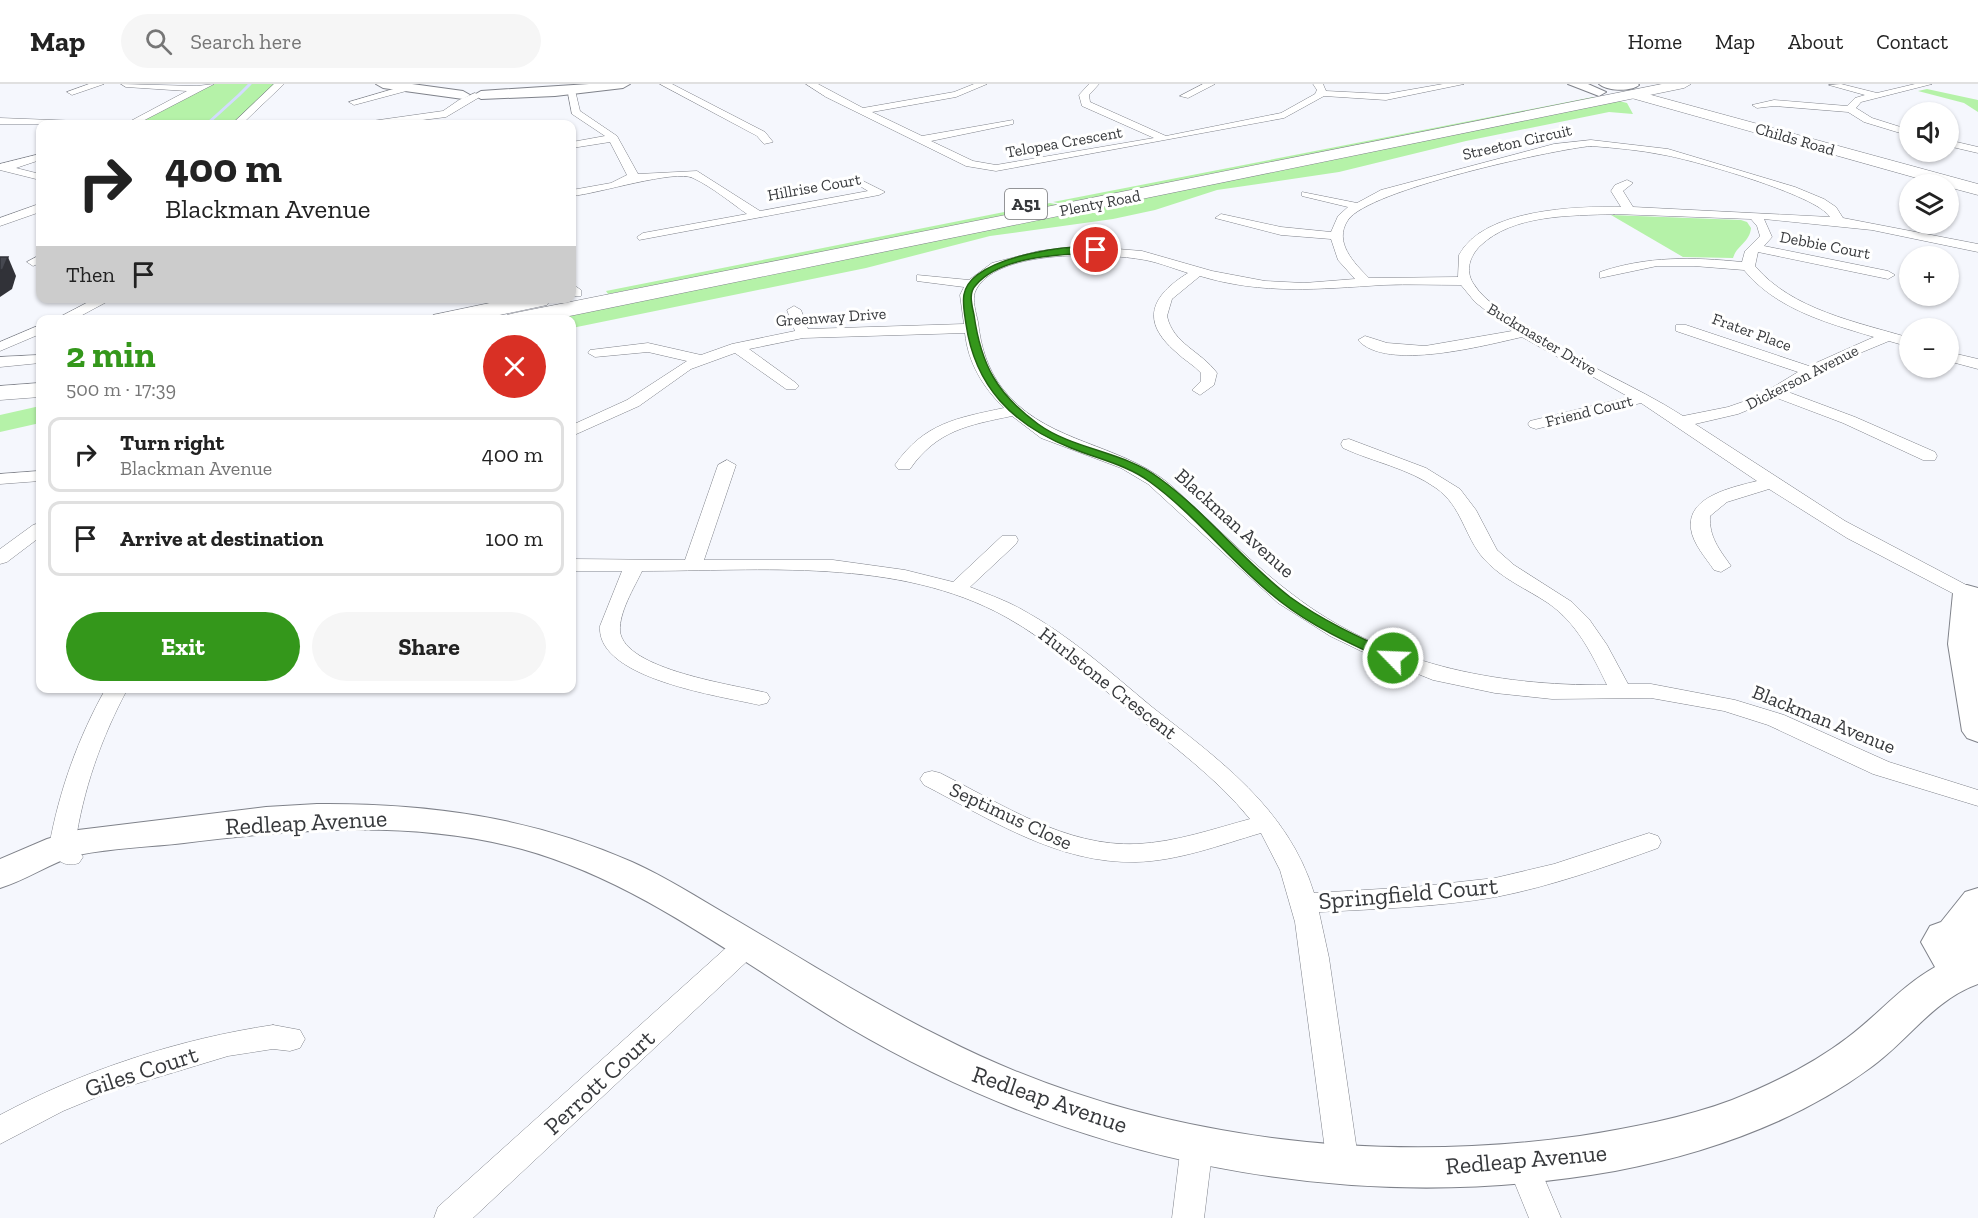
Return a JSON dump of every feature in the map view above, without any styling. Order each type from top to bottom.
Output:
[{"type":"main road","name":"Plenty Road","points":[[576,296],[1615,90],[1685,84]]},
{"type":"main road","points":[[1685,84],[1662,97],[1686,112]]},
{"type":"main road","points":[[1615,90],[1686,112]]},
{"type":"main road","name":"Childs Road","points":[[1615,90],[1899,176]]},
{"type":"main road","name":"Childs Road","points":[[1686,112],[1978,190]]},
{"type":"main road","points":[[1959,194],[1978,200]]},
{"type":"main road","name":"Plenty Road","points":[[470,315],[538,303]]},
{"type":"main road","name":"Plenty Road","points":[[527,315],[555,303]]},
{"type":"main road","points":[[0,375],[36,373]]},
{"type":"main road","points":[[0,393],[36,390]]},
{"type":"street","points":[[72,92],[99,84]]},
{"type":"street","points":[[126,84],[200,89]]},
{"type":"street","points":[[138,120],[209,84]]},
{"type":"street","points":[[241,120],[279,84]]},
{"type":"street","points":[[383,84],[445,92],[509,94],[623,84]]},
{"type":"street","points":[[665,84],[760,134],[768,142]]},
{"type":"street","name":"Telopea Crescent","points":[[811,84],[974,166],[991,169],[1166,139],[1284,115],[1312,101],[1320,89]]},
{"type":"street","points":[[861,111],[956,94],[981,84]]},
{"type":"street","points":[[1094,84],[1084,95],[1085,104],[1166,139]]},
{"type":"street","points":[[1185,96],[1210,84]]},
{"type":"street","points":[[1320,89],[1386,97],[1459,84]]},
{"type":"street","points":[[1575,84],[1615,90]]},
{"type":"street","points":[[1850,109],[1858,99],[1927,84]]},
{"type":"street","points":[[1834,85],[1876,95]]},
{"type":"street","points":[[353,102],[407,88]]},
{"type":"street","points":[[570,90],[575,112],[602,128],[613,138],[624,154],[632,178]]},
{"type":"street","points":[[401,120],[444,114],[475,93]]},
{"type":"street","points":[[1757,105],[1774,103],[1850,109],[1868,120],[1899,130]]},
{"type":"street","points":[[444,114],[450,120]]},
{"type":"street","points":[[0,121],[36,122]]},
{"type":"street","points":[[920,140],[1009,123]]},
{"type":"street","points":[[1628,133],[1631,146]]},
{"type":"street","points":[[576,145],[613,138]]},
{"type":"street","name":"Streeton Circuit","points":[[1336,236],[1342,219],[1357,206],[1397,189],[1554,147],[1591,143],[1631,146],[1678,154],[1802,193],[1827,206],[1839,221]]},
{"type":"street","points":[[1959,146],[1978,150]]},
{"type":"street","points":[[1,171],[36,159]]},
{"type":"street","points":[[1,171],[24,172],[36,176]]},
{"type":"street","name":"Hillrise Court","points":[[576,192],[617,185],[632,178],[693,173],[756,214]]},
{"type":"street","name":"Hillrise Court","points":[[861,183],[891,195]]},
{"type":"street","points":[[1627,183],[1619,187],[1617,191],[1630,211]]},
{"type":"street","name":"Hillrise Court","points":[[642,236],[879,192]]},
{"type":"street","points":[[1306,194],[1357,206]]},
{"type":"street","points":[[0,222],[36,209]]},
{"type":"street","points":[[922,278],[971,284],[988,270],[1009,263],[1046,254],[1081,250],[1142,255],[1198,272],[1245,282],[1285,286],[1465,281],[1464,256],[1476,241],[1493,231],[1553,214],[1630,211],[1754,215],[1839,221],[1893,229],[1978,248]]},
{"type":"street","points":[[1748,266],[1750,254],[1763,241],[1766,232],[1754,215]]},
{"type":"street","points":[[1221,218],[1281,231],[1336,236],[1344,260],[1365,282]]},
{"type":"street","name":"Debbie Court","points":[[1755,248],[1888,276]]},
{"type":"street","points":[[1605,275],[1626,267],[1683,261],[1748,266],[1763,284],[1785,298],[1899,340]]},
{"type":"street","points":[[1198,272],[1181,282],[1165,296],[1160,318],[1166,334],[1209,373],[1209,382],[1200,390]]},
{"type":"street","name":"Buckmaster Drive","points":[[1465,281],[1485,305],[1527,332],[1643,398],[1838,525],[1915,564],[1972,601]]},
{"type":"street","name":"Blackman Avenue","points":[[971,284],[966,295],[974,349],[985,374],[1015,411],[1047,434],[1120,461],[1154,480],[1285,599],[1337,632],[1368,647],[1441,675],[1495,686],[1552,692],[1620,690],[1684,695],[1754,712],[1881,768],[1978,798]]},
{"type":"street","points":[[72,315],[97,303]]},
{"type":"street","points":[[795,310],[803,334]]},
{"type":"street","name":"Greenway Drive","points":[[576,429],[633,403],[666,378],[699,360],[737,347],[803,334],[971,328]]},
{"type":"street","name":"Frater Place","points":[[1681,328],[1810,371]]},
{"type":"street","points":[[0,347],[36,331]]},
{"type":"street","points":[[1365,340],[1392,349],[1427,351],[1527,332]]},
{"type":"street","name":"Dickerson Avenue","points":[[1679,422],[1732,411],[1777,393],[1810,371],[1889,336]]},
{"type":"street","points":[[595,353],[652,345],[699,360]]},
{"type":"street","points":[[737,347],[791,386]]},
{"type":"street","points":[[0,362],[36,359]]},
{"type":"street","points":[[1959,359],[1978,364]]},
{"type":"street","points":[[1777,393],[1849,420],[1929,456]]},
{"type":"street","name":"Friend Court","points":[[1536,424],[1643,398]]},
{"type":"street","points":[[904,465],[914,448],[932,434],[959,424],[1015,411]]},
{"type":"street","points":[[1350,444],[1425,474],[1454,492],[1471,514],[1477,536],[1489,553],[1511,573],[1550,595],[1577,617],[1608,665],[1620,690]]},
{"type":"street","points":[[693,565],[727,465]]},
{"type":"street","points":[[0,479],[36,476]]},
{"type":"street","points":[[1721,566],[1702,541],[1699,530],[1702,513],[1718,498],[1730,493],[1774,483]]},
{"type":"street","points":[[0,558],[36,532]]},
{"type":"street","points":[[957,590],[1008,540]]},
{"type":"street","points":[[635,564],[609,633],[616,650],[624,658],[656,672],[759,698]]},
{"type":"street","name":"Hurlstone Crescent","points":[[576,565],[855,568],[905,576],[957,590],[1012,612],[1054,638],[1230,781],[1267,823],[1292,868],[1304,903],[1315,959],[1343,1165]]},
{"type":"street","points":[[1972,601],[1978,731]]},
{"type":"street","points":[[69,849],[74,800],[88,750],[115,693]]},
{"type":"street","name":"Septimus Close","points":[[932,779],[1062,843],[1098,852],[1118,854],[1158,850],[1267,823]]},
{"type":"street","name":"Redleap Avenue","points":[[0,875],[69,849],[133,846],[180,831],[282,818],[382,816],[473,826],[556,846],[619,871],[898,1036],[1003,1086],[1058,1107],[1197,1145],[1343,1165],[1448,1168],[1523,1164],[1597,1155],[1704,1129],[1788,1095],[1856,1056],[1886,1032],[1966,941]]},
{"type":"street","name":"Springfield Court","points":[[1304,903],[1435,896],[1511,884],[1570,869],[1649,842]]},
{"type":"street","name":"Redleap Avenue","points":[[0,880],[69,849]]},
{"type":"street","name":"Perrott Court","points":[[450,1218],[747,945]]},
{"type":"street","name":"Giles Court","points":[[0,1130],[52,1102],[104,1081],[228,1044],[263,1038],[290,1039]]},
{"type":"street","points":[[1188,1218],[1197,1145]]},
{"type":"street","points":[[1523,1164],[1545,1218]]},
{"type":"green space","points":[[213,84],[275,84],[237,120],[142,120]]},
{"type":"green space","points":[[1927,89],[1978,100],[1978,112],[1964,103],[1918,91]]},
{"type":"green space","points":[[1593,97],[1601,98],[1067,205],[1053,202]]},
{"type":"green space","points":[[1619,101],[1627,103],[1633,114],[1609,112],[1466,141],[1339,172],[1217,190],[1155,210],[1113,219],[990,236],[866,268],[576,327],[576,315],[566,315]]},
{"type":"green space","points":[[1050,203],[1065,206],[608,294],[606,291]]},
{"type":"green space","points":[[1611,215],[1741,220],[1747,222],[1751,228],[1748,237],[1733,258],[1683,257]]},
{"type":"green space","points":[[36,407],[36,424],[0,432],[0,415]]},
{"type":"building","points":[[0,257],[8,257],[0,271]]},
{"type":"waterway","points":[[240,94],[250,84]]},
{"type":"waterway","points":[[211,120],[239,95]]},
{"type":"route","points":[[1096,250],[1053,252],[1009,263],[988,270],[971,284],[966,295],[974,349],[980,365],[997,392],[1015,411],[1047,434],[1127,464],[1154,480],[1167,489],[1264,582],[1285,599],[1337,632],[1393,658]]}]
